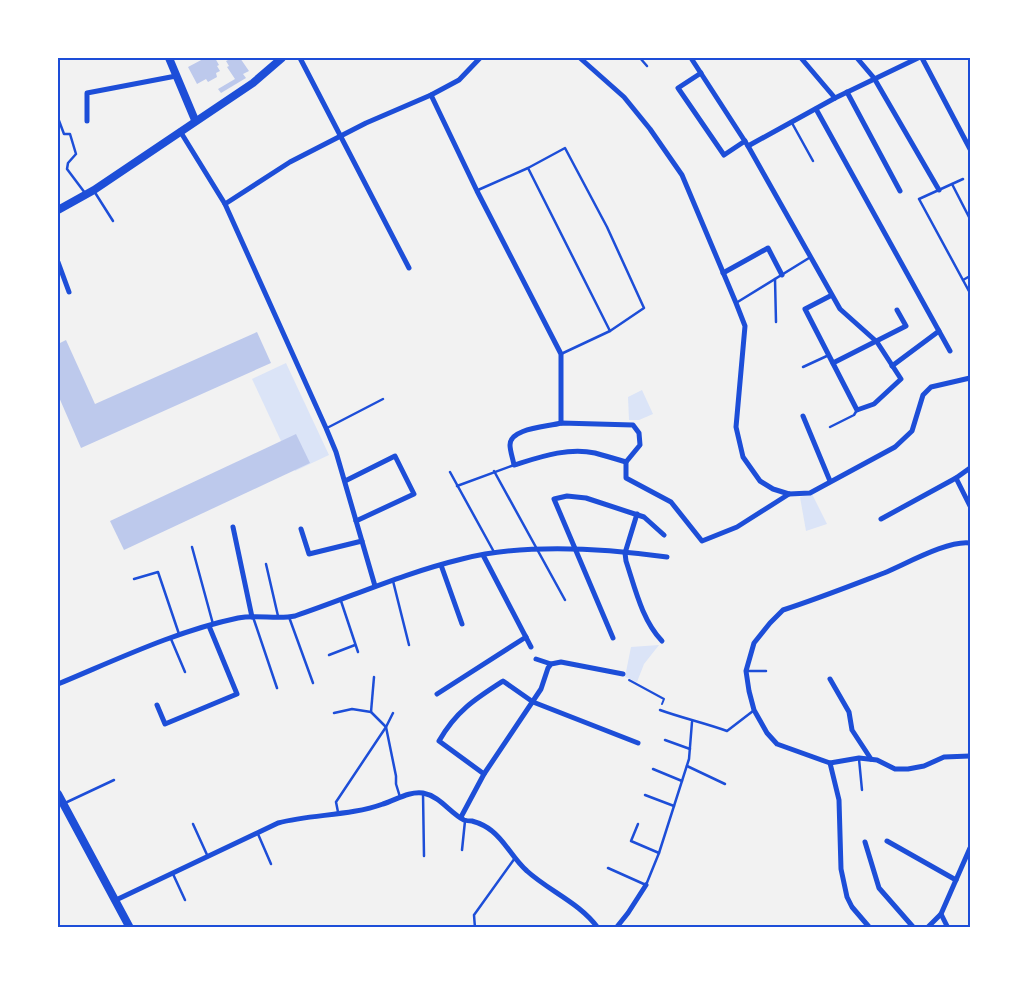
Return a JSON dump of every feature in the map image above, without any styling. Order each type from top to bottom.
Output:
[{"type":"main road","points":[[169,58],[195,120]]},
{"type":"main road","points":[[58,210],[94,190],[259,78],[282,58]]},
{"type":"main road","points":[[58,794],[60,806],[116,900],[130,928]]},
{"type":"street","points":[[300,58],[409,268]]},
{"type":"street","points":[[580,58],[624,96],[682,175],[745,326],[737,419],[738,438],[743,457],[760,481],[773,489],[789,494],[810,493],[901,442],[912,431],[923,395],[931,387],[970,378]]},
{"type":"street","points":[[691,58],[747,143],[810,257],[832,295],[840,310],[877,342],[901,380],[874,404],[856,410],[805,309],[832,295]]},
{"type":"street","points":[[801,58],[835,98]]},
{"type":"street","points":[[857,58],[874,78],[939,190]]},
{"type":"street","points":[[701,73],[678,88],[724,155],[792,123],[874,78],[920,58],[970,148]]},
{"type":"street","points":[[225,204],[290,162],[459,80],[477,59]]},
{"type":"street","points":[[87,121],[87,93],[176,76]]},
{"type":"street","points":[[846,92],[900,190]]},
{"type":"street","points":[[431,95],[561,354],[561,423]]},
{"type":"street","points":[[816,109],[950,351]]},
{"type":"street","points":[[180,131],[225,204],[326,428],[345,480],[375,586]]},
{"type":"street","points":[[723,273],[768,248],[782,274]]},
{"type":"street","points":[[58,262],[69,292]]},
{"type":"street","points":[[833,363],[906,326],[897,310]]},
{"type":"street","points":[[892,366],[939,331]]},
{"type":"street","points":[[803,416],[830,481]]},
{"type":"street","points":[[626,462],[594,453],[570,452],[546,455],[514,465],[510,444],[514,435],[522,431],[561,423],[633,425],[639,433],[640,445],[626,462],[626,478],[671,502],[702,541],[737,527],[789,494]]},
{"type":"street","points":[[345,480],[394,456],[414,494],[356,522]]},
{"type":"street","points":[[882,519],[956,478],[970,468]]},
{"type":"street","points":[[956,478],[970,506]]},
{"type":"street","points":[[613,638],[554,499],[567,496],[586,498],[637,514],[644,517],[664,535]]},
{"type":"street","points":[[637,514],[625,553],[626,561],[647,621],[653,632],[662,641]]},
{"type":"street","points":[[233,527],[252,617]]},
{"type":"street","points":[[301,529],[309,554],[362,541]]},
{"type":"street","points":[[970,543],[963,542],[939,549],[886,572],[782,610],[754,643],[746,671],[754,710],[766,733],[776,744],[830,764],[859,758],[877,760],[895,769],[924,766],[944,757],[970,756]]},
{"type":"street","points":[[58,684],[180,635],[211,625],[240,618],[289,617],[341,601],[392,580],[483,554],[537,550],[577,550],[667,557]]},
{"type":"street","points":[[483,554],[531,647]]},
{"type":"street","points":[[441,565],[462,624]]},
{"type":"street","points":[[157,705],[165,724],[237,694],[211,625]]},
{"type":"street","points":[[437,694],[526,637]]},
{"type":"street","points":[[536,659],[551,664],[561,662],[623,674]]},
{"type":"street","points":[[463,819],[484,774],[541,689],[551,664]]},
{"type":"street","points":[[830,679],[849,712],[852,730],[871,759]]},
{"type":"street","points":[[484,774],[439,741],[447,726],[470,702],[503,681],[533,702],[638,743]]},
{"type":"street","points":[[830,764],[839,800],[840,869],[852,907],[870,928]]},
{"type":"street","points":[[116,900],[278,823],[297,818],[338,814],[382,805],[400,797],[423,793],[436,799],[463,819],[482,825],[492,831],[502,839],[514,858],[536,878],[576,907],[598,928]]},
{"type":"street","points":[[887,841],[956,880]]},
{"type":"street","points":[[864,842],[879,888],[914,928]]},
{"type":"street","points":[[927,928],[941,914],[970,848]]},
{"type":"street","points":[[616,928],[646,885]]},
{"type":"street","points":[[941,914],[948,928]]},
{"type":"lane","points":[[640,58],[647,66]]},
{"type":"lane","points":[[58,118],[64,134],[70,134],[76,154],[68,163],[67,169],[86,194]]},
{"type":"lane","points":[[792,123],[813,161]]},
{"type":"lane","points":[[478,191],[528,168],[565,148],[607,227],[644,308],[610,331],[561,354]]},
{"type":"lane","points":[[528,168],[610,331]]},
{"type":"lane","points":[[964,179],[919,199],[970,293]]},
{"type":"lane","points":[[952,184],[970,219]]},
{"type":"lane","points":[[94,190],[113,221]]},
{"type":"lane","points":[[736,303],[810,257]]},
{"type":"lane","points":[[963,280],[970,276]]},
{"type":"lane","points":[[775,279],[776,322]]},
{"type":"lane","points":[[803,367],[829,355]]},
{"type":"lane","points":[[326,428],[383,399]]},
{"type":"lane","points":[[830,427],[854,415],[856,410]]},
{"type":"lane","points":[[457,486],[514,465]]},
{"type":"lane","points":[[494,471],[565,600]]},
{"type":"lane","points":[[450,472],[495,553]]},
{"type":"lane","points":[[192,547],[211,625]]},
{"type":"lane","points":[[266,564],[278,616]]},
{"type":"lane","points":[[134,580],[158,572],[180,635]]},
{"type":"lane","points":[[392,580],[409,644]]},
{"type":"lane","points":[[341,601],[358,652]]},
{"type":"lane","points":[[252,617],[277,688]]},
{"type":"lane","points":[[289,617],[313,684]]},
{"type":"lane","points":[[170,639],[185,672]]},
{"type":"lane","points":[[329,655],[355,644]]},
{"type":"lane","points":[[746,671],[766,670]]},
{"type":"lane","points":[[371,712],[374,676]]},
{"type":"lane","points":[[334,713],[352,709],[371,712],[386,727],[400,797]]},
{"type":"lane","points":[[660,710],[692,722],[702,722],[727,731],[754,710]]},
{"type":"lane","points":[[338,814],[336,802],[386,727],[393,712]]},
{"type":"lane","points":[[608,868],[646,885],[659,853],[687,766],[692,722]]},
{"type":"lane","points":[[665,740],[690,749]]},
{"type":"lane","points":[[859,758],[862,790]]},
{"type":"lane","points":[[687,766],[725,784]]},
{"type":"lane","points":[[653,769],[682,781]]},
{"type":"lane","points":[[60,806],[114,780]]},
{"type":"lane","points":[[423,793],[424,856]]},
{"type":"lane","points":[[645,795],[674,806]]},
{"type":"lane","points":[[462,850],[463,819]]},
{"type":"lane","points":[[193,824],[208,857]]},
{"type":"lane","points":[[638,824],[631,841],[659,853]]},
{"type":"lane","points":[[258,833],[271,864]]},
{"type":"lane","points":[[475,928],[474,915],[514,858]]},
{"type":"lane","points":[[173,873],[185,900]]},
{"type":"path","points":[[623,674],[623,678],[635,682],[664,699]]},
{"type":"shaded area","points":[[286,363],[329,455],[295,471],[252,379]]},
{"type":"shaded area","points":[[642,390],[653,414],[639,420],[629,420],[628,397]]},
{"type":"shaded area","points":[[812,494],[827,524],[806,531],[800,497]]},
{"type":"shaded area","points":[[659,645],[644,664],[637,682],[625,677],[631,647]]},
{"type":"building","points":[[205,58],[215,58],[220,71],[216,73],[217,77],[208,82],[206,79],[197,84],[188,67]]},
{"type":"building","points":[[232,58],[240,58],[249,71],[243,74],[246,78],[221,93],[218,89],[235,79],[227,67],[229,66],[226,61]]},
{"type":"building","points":[[257,332],[271,363],[81,448],[58,395],[58,344],[66,340],[95,404]]},
{"type":"building","points":[[296,434],[310,463],[124,550],[110,521]]}]
